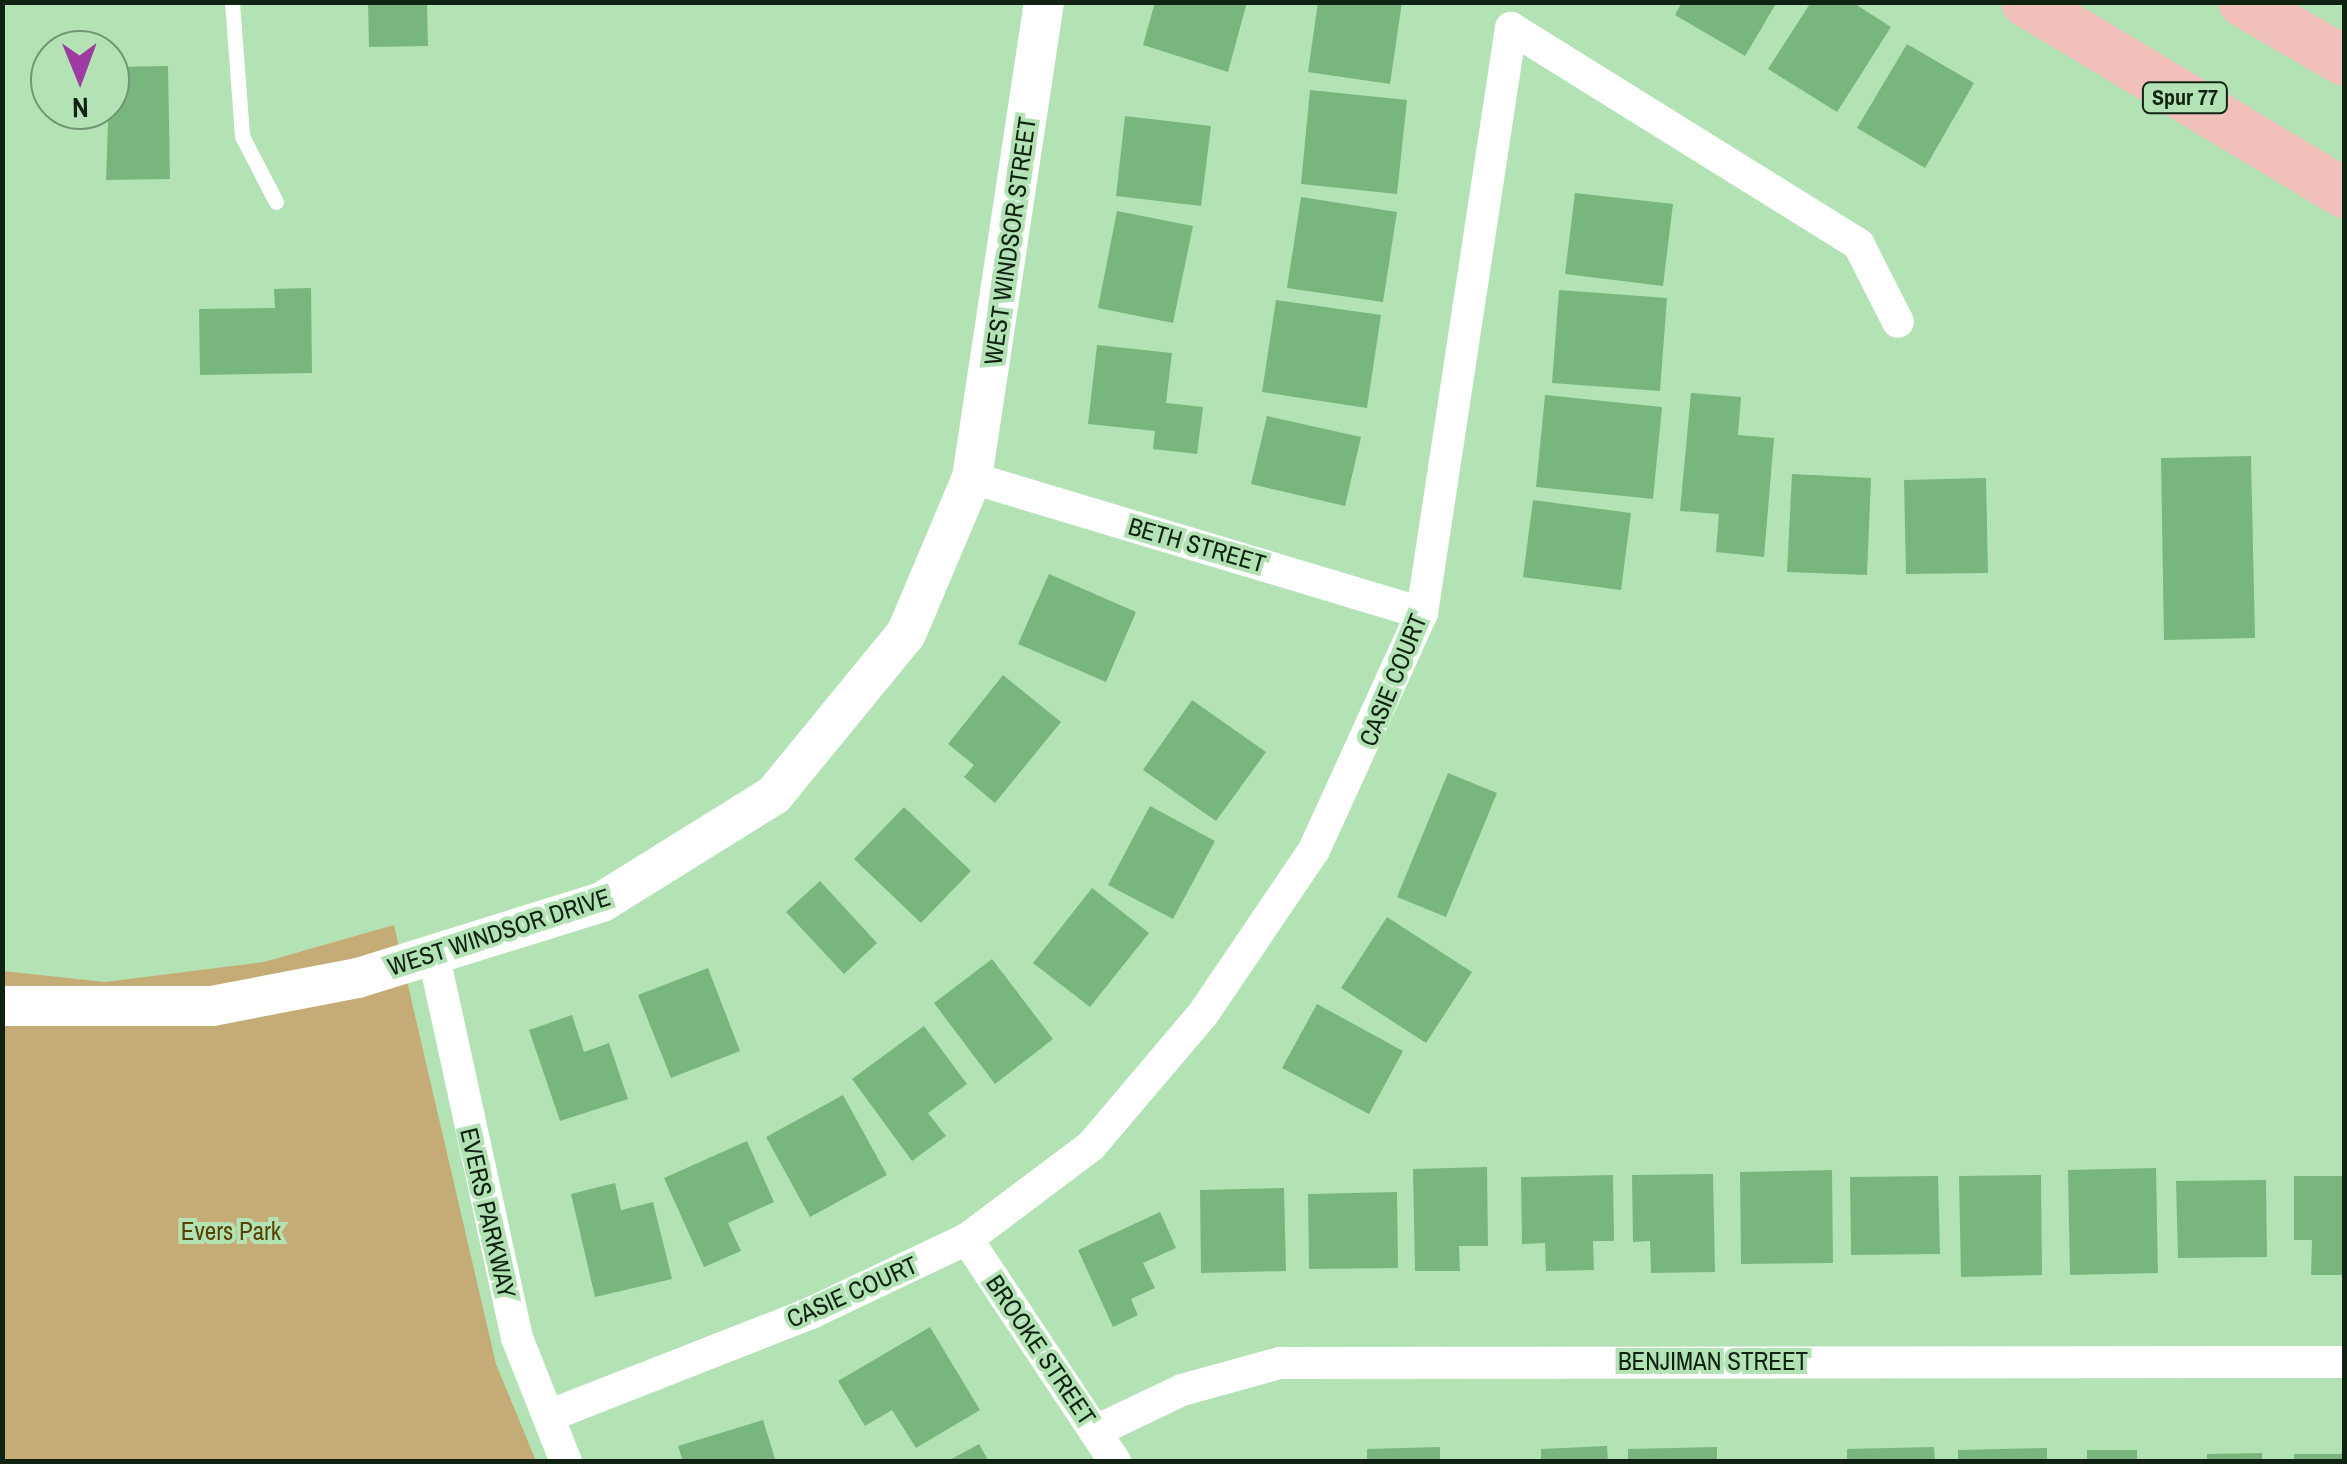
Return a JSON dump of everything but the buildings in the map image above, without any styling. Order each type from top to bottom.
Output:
[{"type":"main road","name":"Spur 77","points":[[2026,2],[2344,194]]},
{"type":"main road","points":[[2244,2],[2344,61]]},
{"type":"street","name":"WEST WINDSOR STREET","points":[[972,478],[1044,2]]},
{"type":"street","name":"CASIE COURT","points":[[551,1415],[810,1313],[967,1239],[1091,1146],[1203,1014],[1314,850],[1422,613],[1510,28],[1859,245],[1898,322]]},
{"type":"street","name":"BETH STREET","points":[[972,478],[1422,613]]},
{"type":"street","name":"WEST WINDSOR DRIVE","points":[[2,1006],[212,1006],[434,957],[602,902],[774,796],[906,634],[972,478]]},
{"type":"street","name":"EVERS PARKWAY","points":[[434,957],[517,1338],[551,1415],[566,1462]]},
{"type":"street","name":"BROOKE STREET","points":[[967,1239],[1115,1462]]},
{"type":"street","name":"BENJIMAN STREET","points":[[1096,1431],[1182,1390],[1280,1363],[2344,1362]]},
{"type":"lane","points":[[232,2],[242,136],[276,202]]},
{"type":"green space","name":"Evers Park","points":[[394,925],[496,1364],[536,1461],[3,1462],[3,971],[105,982],[264,962]]}]
